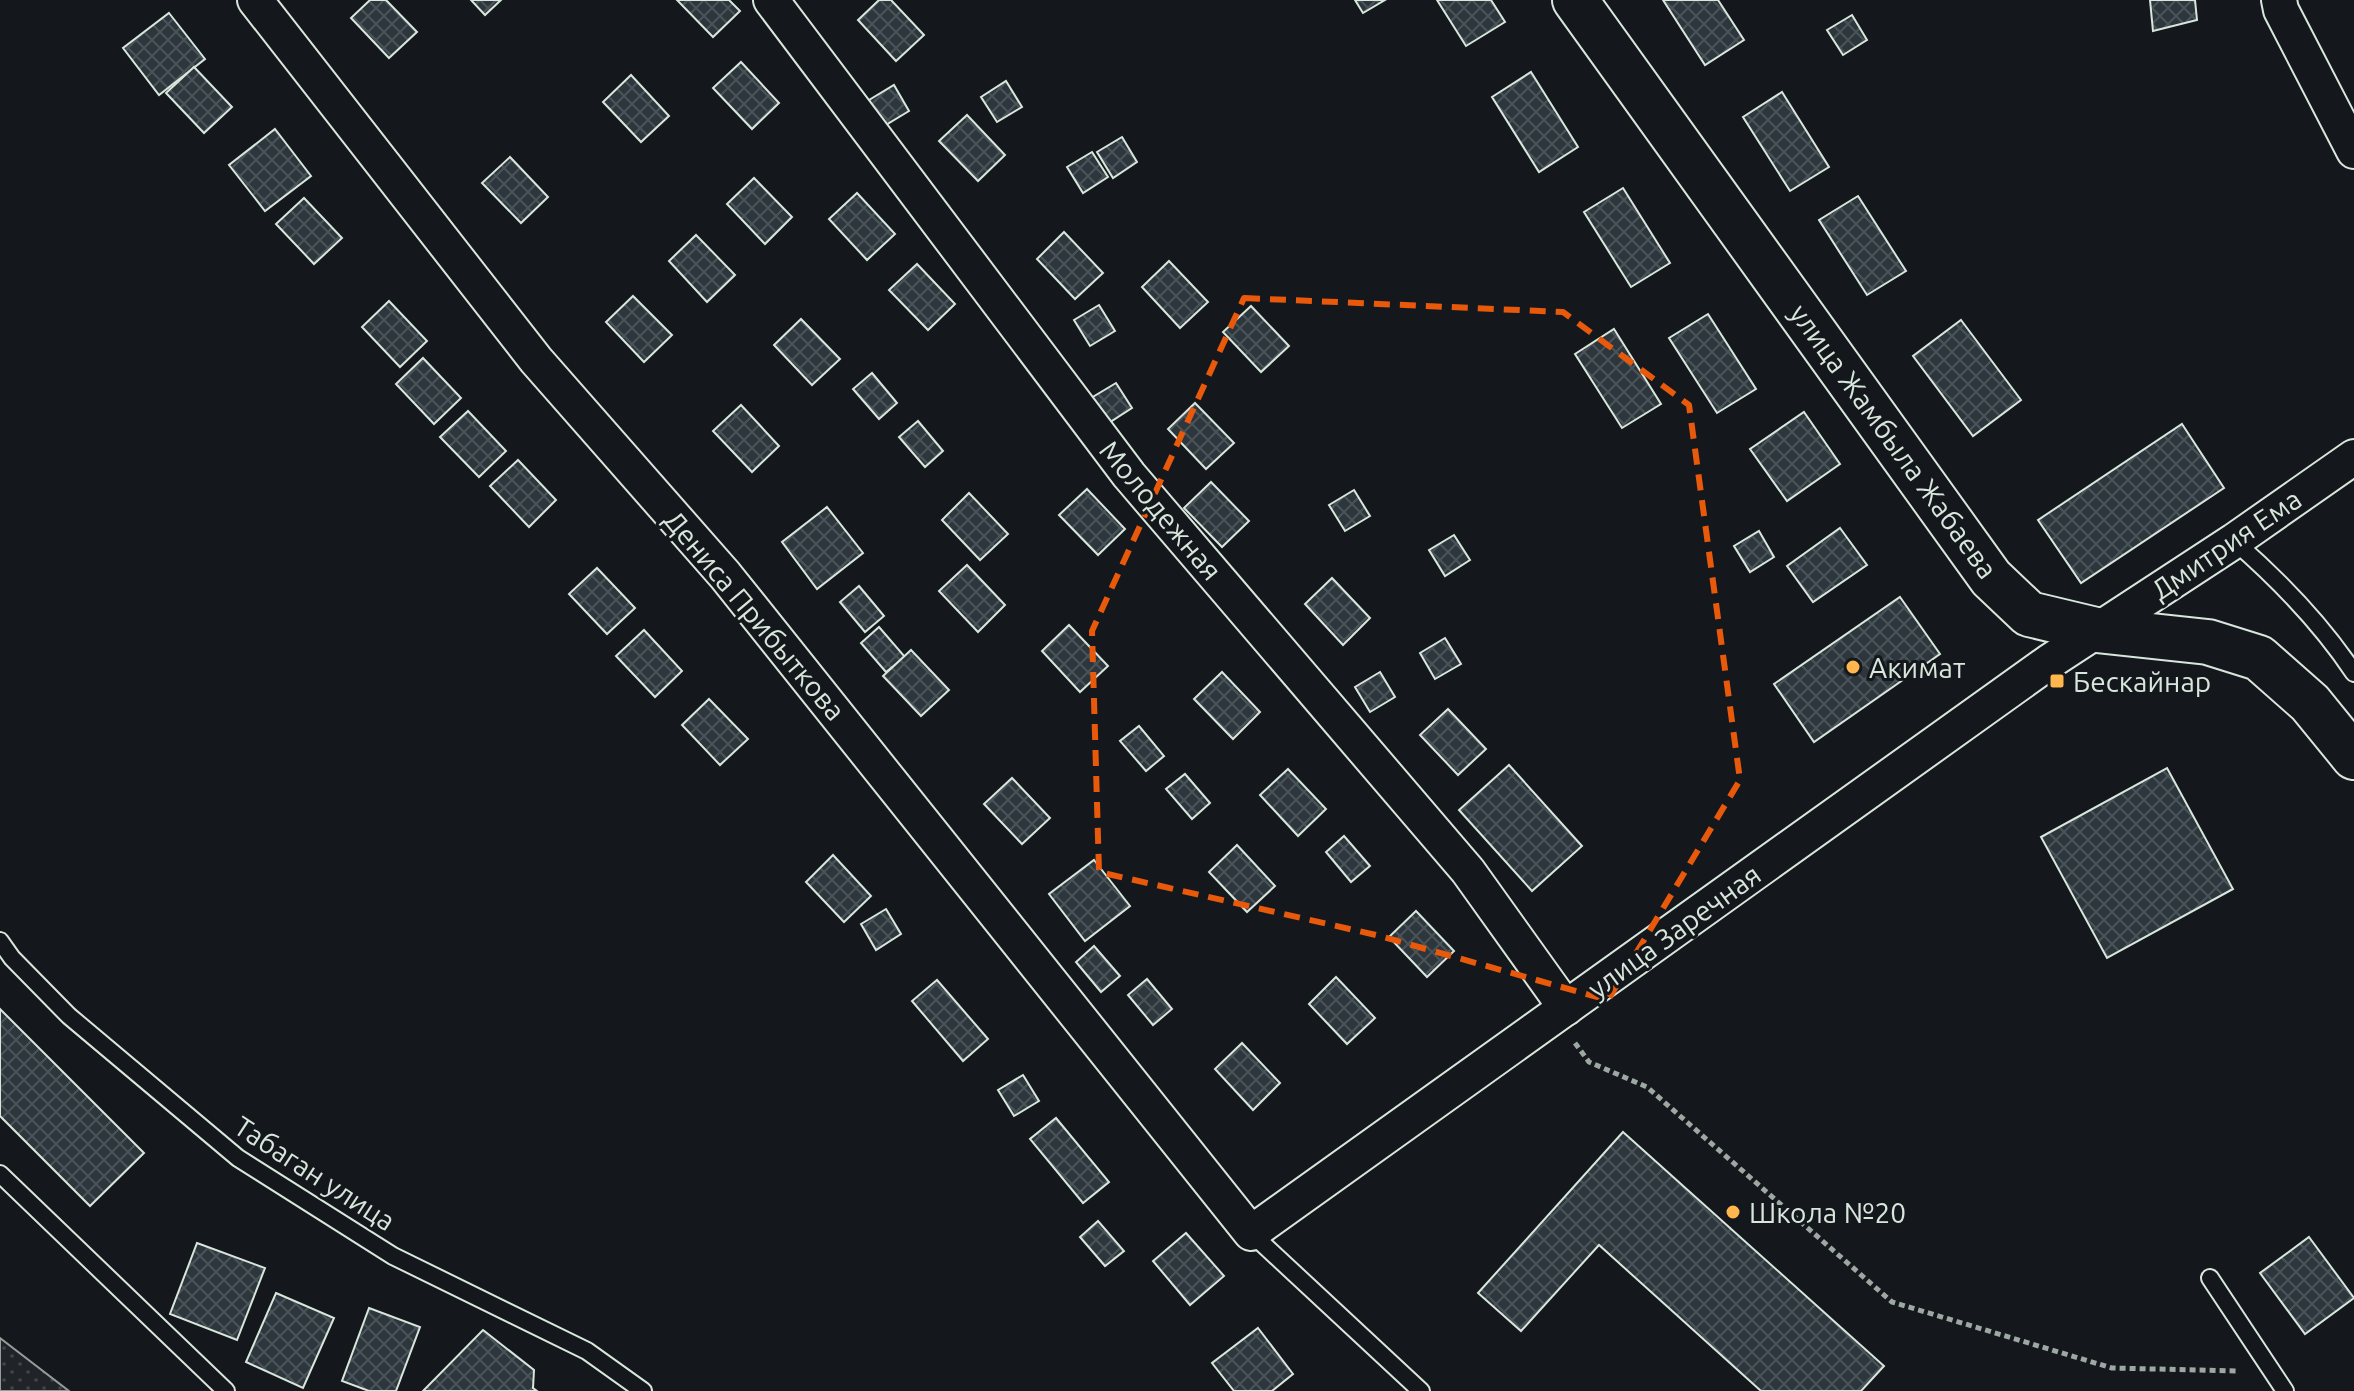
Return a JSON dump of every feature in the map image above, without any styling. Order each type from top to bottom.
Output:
[{"type":"street","name":"Дениса Прибыткова","points":[[255,0],[536,360],[735,587],[1251,1233]]},
{"type":"street","name":"Молодежная","points":[[771,0],[1129,475],[1468,871],[1566,1008]]},
{"type":"street","name":"улица Жамбыла Жабаева","points":[[1575,0],[1991,578],[2029,614],[2096,630],[2208,642],[2259,658],[2310,703],[2354,757]]},
{"type":"street","points":[[2279,0],[2287,23],[2354,151]]},
{"type":"street","name":"Дмитрия Ема","points":[[2096,630],[2234,541],[2354,457]]},
{"type":"street","name":"улица Заречная","points":[[1251,1233],[2096,630]]},
{"type":"lane","points":[[2234,541],[2275,576],[2316,621],[2354,673]]},
{"type":"lane","name":"Табаган улица","points":[[0,941],[12,958],[69,1016],[238,1158],[393,1256],[587,1351],[643,1391]]},
{"type":"lane","points":[[0,1174],[226,1391]]},
{"type":"lane","points":[[1251,1233],[1421,1391]]},
{"type":"lane","points":[[2210,1278],[2285,1391]]},
{"type":"path","points":[[1566,1008],[1570,1036],[1589,1062],[1647,1087],[1892,1302],[2112,1368],[2271,1371]]},
{"type":"highlighted area","points":[[1244,298],[1563,312],[1689,405],[1740,780],[1608,1000],[1376,935],[1099,872],[1092,631]]},
{"type":"shaded area","points":[[0,1338],[69,1391],[0,1391]]},
{"type":"building","points":[[370,0],[386,0],[417,32],[389,58],[351,18]]},
{"type":"building","points":[[471,0],[501,0],[485,15]]},
{"type":"building","points":[[677,0],[729,0],[740,11],[713,37]]},
{"type":"building","points":[[879,0],[891,0],[924,35],[896,61],[858,20]]},
{"type":"building","points":[[1355,0],[1385,0],[1363,13]]},
{"type":"building","points":[[1437,0],[1491,0],[1505,22],[1466,46]]},
{"type":"building","points":[[1663,0],[1718,0],[1744,40],[1705,65]]},
{"type":"building","points":[[2150,0],[2195,0],[2197,20],[2153,31]]},
{"type":"building","points":[[169,13],[205,59],[159,95],[123,48]]},
{"type":"building","points":[[1852,15],[1867,40],[1843,55],[1827,30]]},
{"type":"building","points":[[741,62],[779,103],[752,129],[713,88]]},
{"type":"building","points":[[194,67],[232,107],[204,133],[166,93]]},
{"type":"building","points":[[1531,72],[1578,147],[1539,172],[1492,97]]},
{"type":"building","points":[[631,75],[669,116],[641,142],[603,102]]},
{"type":"building","points":[[1006,81],[1022,107],[997,122],[981,97]]},
{"type":"building","points":[[894,85],[909,111],[884,126],[869,100]]},
{"type":"building","points":[[1782,92],[1829,167],[1790,191],[1743,117]]},
{"type":"building","points":[[967,115],[1005,155],[978,181],[939,141]]},
{"type":"building","points":[[275,129],[311,176],[265,211],[229,165]]},
{"type":"building","points":[[1122,137],[1137,162],[1113,178],[1097,152]]},
{"type":"building","points":[[1092,152],[1108,177],[1083,193],[1067,167]]},
{"type":"building","points":[[510,157],[548,197],[521,223],[482,183]]},
{"type":"building","points":[[754,178],[792,217],[765,244],[727,204]]},
{"type":"building","points":[[1623,188],[1670,263],[1631,287],[1584,212]]},
{"type":"building","points":[[857,193],[895,234],[867,260],[829,219]]},
{"type":"building","points":[[1858,196],[1906,271],[1867,295],[1819,220]]},
{"type":"building","points":[[304,198],[342,238],[314,264],[276,224]]},
{"type":"building","points":[[1064,232],[1103,273],[1075,299],[1037,259]]},
{"type":"building","points":[[696,235],[735,275],[707,302],[669,261]]},
{"type":"building","points":[[1169,261],[1208,302],[1180,328],[1142,287]]},
{"type":"building","points":[[917,264],[955,304],[928,330],[889,290]]},
{"type":"building","points":[[633,296],[672,335],[644,362],[606,322]]},
{"type":"building","points":[[389,301],[427,341],[400,367],[362,327]]},
{"type":"building","points":[[1099,305],[1115,331],[1090,346],[1074,320]]},
{"type":"building","points":[[1251,306],[1289,346],[1261,372],[1223,332]]},
{"type":"building","points":[[1708,314],[1756,389],[1717,413],[1669,338]]},
{"type":"building","points":[[801,319],[840,359],[812,385],[774,345]]},
{"type":"building","points":[[1961,320],[2021,400],[1973,436],[1913,356]]},
{"type":"building","points":[[1614,329],[1661,404],[1622,428],[1575,354]]},
{"type":"building","points":[[423,358],[461,398],[434,424],[396,384]]},
{"type":"building","points":[[872,373],[897,403],[879,419],[853,389]]},
{"type":"building","points":[[1116,383],[1132,408],[1107,424],[1091,398]]},
{"type":"building","points":[[1195,403],[1234,443],[1206,469],[1168,429]]},
{"type":"building","points":[[741,405],[779,446],[752,472],[713,431]]},
{"type":"building","points":[[468,411],[506,451],[479,477],[440,437]]},
{"type":"building","points":[[1804,412],[1840,464],[1787,501],[1750,449]]},
{"type":"building","points":[[918,421],[943,451],[925,467],[899,437]]},
{"type":"building","points":[[2182,424],[2224,488],[2081,583],[2038,520]]},
{"type":"building","points":[[518,460],[556,500],[529,527],[490,486]]},
{"type":"building","points":[[1211,482],[1249,521],[1222,547],[1184,508]]},
{"type":"building","points":[[1087,489],[1125,529],[1098,555],[1059,515]]},
{"type":"building","points":[[1354,490],[1370,516],[1345,531],[1329,505]]},
{"type":"building","points":[[969,493],[1008,534],[980,560],[942,520]]},
{"type":"building","points":[[827,507],[863,553],[817,589],[782,542]]},
{"type":"building","points":[[1840,528],[1867,565],[1813,602],[1787,566]]},
{"type":"building","points":[[1759,531],[1774,557],[1750,572],[1734,546]]},
{"type":"building","points":[[1454,535],[1470,560],[1445,576],[1429,550]]},
{"type":"building","points":[[967,565],[1005,605],[978,632],[939,591]]},
{"type":"building","points":[[597,568],[635,608],[607,634],[569,594]]},
{"type":"building","points":[[1332,578],[1370,618],[1343,645],[1305,604]]},
{"type":"building","points":[[859,586],[884,616],[865,632],[840,602]]},
{"type":"building","points":[[1900,597],[1940,654],[1814,742],[1774,684]]},
{"type":"building","points":[[1069,625],[1108,666],[1080,692],[1042,651]]},
{"type":"building","points":[[879,627],[905,657],[886,672],[861,643]]},
{"type":"building","points":[[644,630],[682,671],[655,697],[616,656]]},
{"type":"building","points":[[1445,638],[1461,664],[1435,679],[1420,653]]},
{"type":"building","points":[[911,650],[949,690],[921,716],[883,676]]},
{"type":"building","points":[[1222,672],[1260,712],[1233,739],[1194,699]]},
{"type":"building","points":[[1380,672],[1395,697],[1370,712],[1355,687]]},
{"type":"building","points":[[709,699],[748,739],[720,765],[682,725]]},
{"type":"building","points":[[1448,709],[1486,749],[1458,775],[1420,735]]},
{"type":"building","points":[[1139,726],[1164,756],[1146,771],[1120,741]]},
{"type":"building","points":[[1509,765],[1582,846],[1532,891],[1459,810]]},
{"type":"building","points":[[2167,768],[2233,889],[2107,958],[2041,837]]},
{"type":"building","points":[[1288,769],[1326,809],[1298,836],[1260,795]]},
{"type":"building","points":[[1185,774],[1210,803],[1192,819],[1166,789]]},
{"type":"building","points":[[1012,778],[1050,818],[1022,844],[984,804]]},
{"type":"building","points":[[1344,836],[1370,866],[1351,882],[1326,852]]},
{"type":"building","points":[[1237,845],[1275,886],[1247,912],[1209,872]]},
{"type":"building","points":[[833,855],[871,896],[844,922],[806,882]]},
{"type":"building","points":[[1094,860],[1130,906],[1085,941],[1049,894]]},
{"type":"building","points":[[886,909],[901,934],[876,950],[861,924]]},
{"type":"building","points":[[1416,911],[1454,951],[1427,977],[1389,937]]},
{"type":"building","points":[[1094,946],[1120,976],[1101,992],[1076,962]]},
{"type":"building","points":[[1336,977],[1375,1018],[1347,1044],[1309,1004]]},
{"type":"building","points":[[1147,979],[1172,1009],[1153,1025],[1128,995]]},
{"type":"building","points":[[937,980],[988,1039],[963,1061],[912,1001]]},
{"type":"building","points":[[0,1009],[144,1153],[90,1206],[0,1116]]},
{"type":"building","points":[[1242,1043],[1280,1083],[1253,1110],[1215,1069]]},
{"type":"building","points":[[1023,1075],[1039,1101],[1014,1116],[998,1090]]},
{"type":"building","points":[[1056,1118],[1109,1182],[1083,1203],[1030,1139]]},
{"type":"building","points":[[1623,1132],[1884,1366],[1861,1391],[1761,1391],[1599,1245],[1521,1331],[1478,1293]]},
{"type":"building","points":[[1098,1221],[1124,1251],[1105,1266],[1080,1237]]},
{"type":"building","points":[[1186,1233],[1224,1276],[1190,1305],[1153,1261]]},
{"type":"building","points":[[2309,1237],[2354,1298],[2305,1334],[2260,1273]]},
{"type":"building","points":[[197,1243],[265,1268],[237,1340],[170,1314]]},
{"type":"building","points":[[276,1293],[334,1318],[303,1388],[246,1362]]},
{"type":"building","points":[[369,1308],[420,1327],[396,1391],[369,1391],[342,1381]]},
{"type":"building","points":[[1258,1328],[1293,1374],[1272,1391],[1234,1391],[1212,1363]]},
{"type":"building","points":[[483,1330],[534,1370],[533,1388],[537,1391],[423,1391]]},
{"type":"place","name":"Акимат","points":[[1853,667]]},
{"type":"place","name":"Бескайнар","points":[[2057,681]]},
{"type":"place","name":"Школа №20","points":[[1733,1212]]}]
